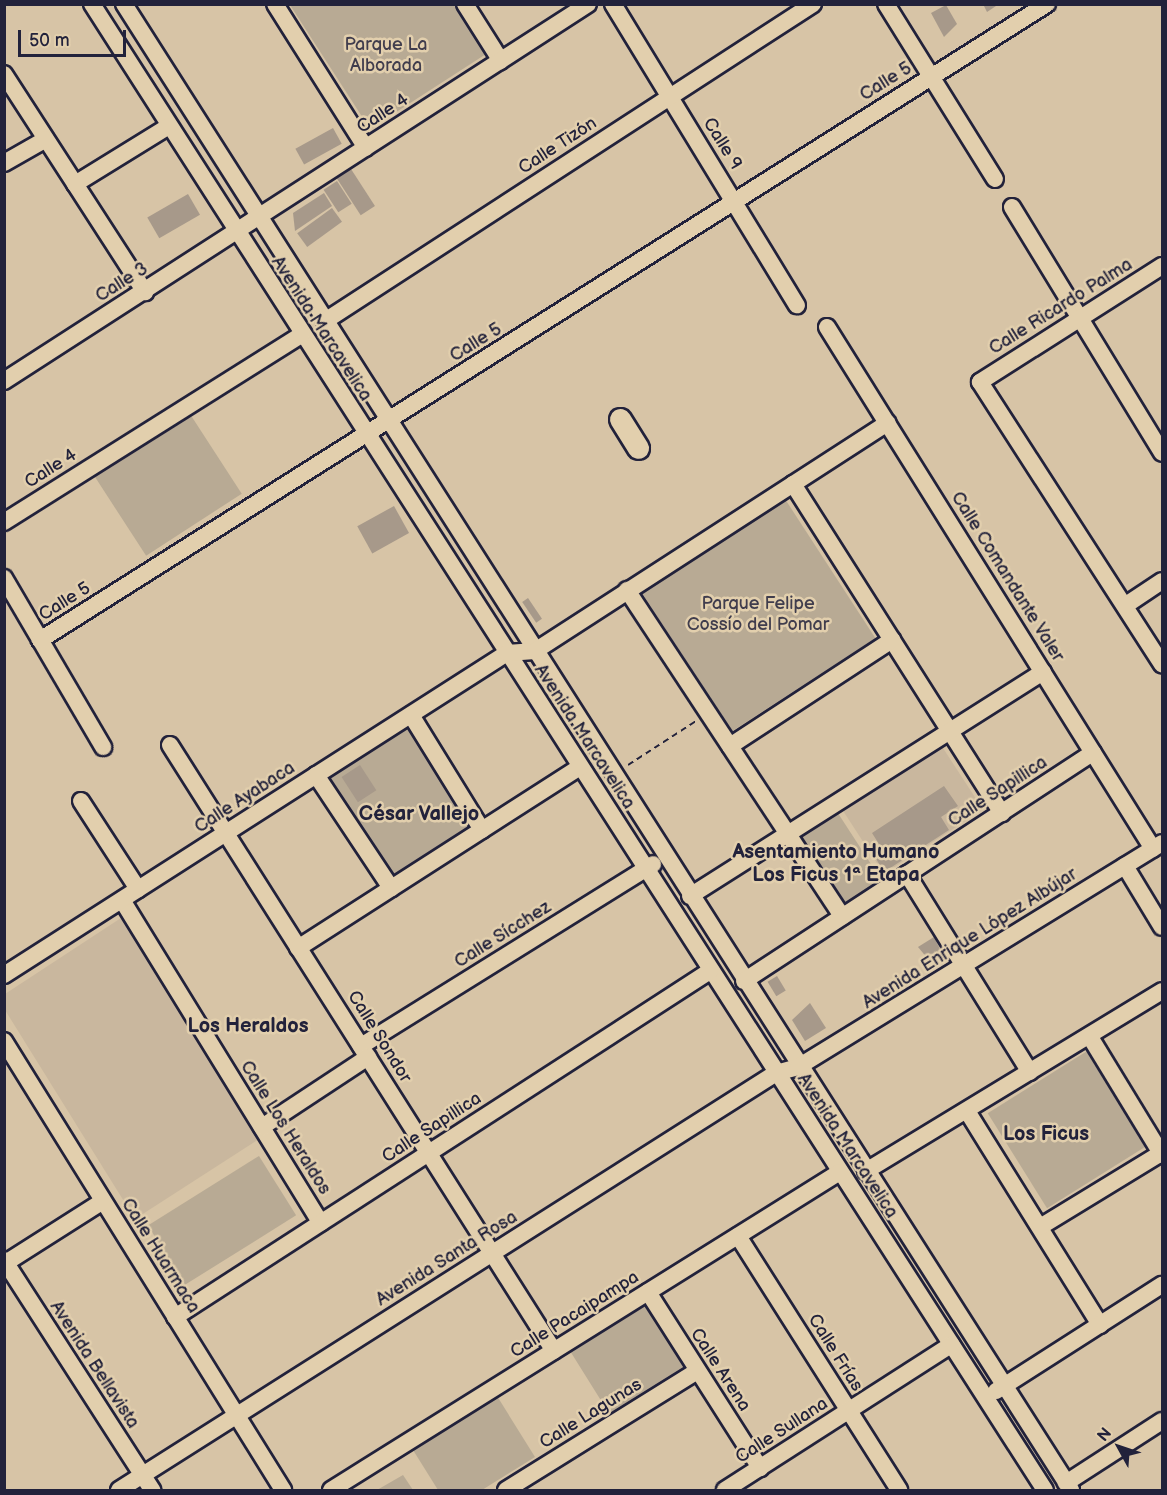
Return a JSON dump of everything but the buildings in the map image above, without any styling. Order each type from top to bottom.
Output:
[{"type":"main road","points":[[620,419],[638,448]]},
{"type":"street","name":"Avenida Marcavelica","points":[[92,4],[1045,1491]]},
{"type":"street","name":"Avenida Marcavelica","points":[[124,4],[798,1067],[1069,1487]]},
{"type":"street","points":[[275,4],[366,148]]},
{"type":"street","points":[[465,4],[501,61]]},
{"type":"street","name":"Calle 4","points":[[259,218],[588,4]]},
{"type":"street","name":"Calle 9","points":[[613,4],[797,305]]},
{"type":"street","name":"Calle Tizón","points":[[325,321],[813,4]]},
{"type":"street","points":[[886,4],[995,179]]},
{"type":"street","name":"Calle 5","points":[[40,640],[1047,4]]},
{"type":"street","points":[[117,45],[140,31]]},
{"type":"street","points":[[4,75],[145,292]]},
{"type":"street","points":[[75,184],[169,126]]},
{"type":"street","points":[[4,162],[46,140]]},
{"type":"street","points":[[1012,207],[1162,453]]},
{"type":"street","name":"Calle 3","points":[[4,381],[259,218]]},
{"type":"street","name":"Calle Ricardo Palma","points":[[1126,605],[980,382],[1162,266]]},
{"type":"street","name":"Calle Comandante Valer","points":[[827,327],[1093,753],[1158,846]]},
{"type":"street","name":"Calle 4","points":[[4,522],[302,334]]},
{"type":"street","points":[[507,653],[535,651],[888,423]]},
{"type":"street","points":[[793,484],[1002,813]]},
{"type":"street","points":[[4,578],[103,747]]},
{"type":"street","points":[[1162,581],[1126,605],[1162,664]]},
{"type":"street","points":[[627,590],[842,916]]},
{"type":"street","points":[[730,746],[892,640]]},
{"type":"street","name":"Calle Ayabaca","points":[[4,975],[507,653]]},
{"type":"street","points":[[690,896],[787,832],[1043,672]]},
{"type":"street","points":[[411,715],[482,830]]},
{"type":"street","name":"Calle Sondor","points":[[170,746],[554,1351]]},
{"type":"street","name":"Calle Sapillica","points":[[744,981],[1093,753]]},
{"type":"street","points":[[298,948],[580,767]]},
{"type":"street","points":[[316,775],[391,888]]},
{"type":"street","points":[[81,801],[138,889]]},
{"type":"street","name":"Avenida Enrique López Albújar","points":[[798,1067],[1158,846]]},
{"type":"street","name":"Calle Sícchez","points":[[262,1127],[364,1052],[665,857]]},
{"type":"street","points":[[1125,866],[1162,927]]},
{"type":"street","points":[[907,874],[1030,1072]]},
{"type":"street","name":"Calle Los Heraldos","points":[[122,900],[321,1223]]},
{"type":"street","name":"Calle Sapillica","points":[[175,1317],[710,971]]},
{"type":"street","points":[[866,1171],[1090,1037],[1162,991]]},
{"type":"street","points":[[1040,1227],[1162,1154],[1090,1037]]},
{"type":"street","name":"Calle Huarmaca","points":[[4,1041],[283,1491]]},
{"type":"street","name":"Avenida Santa Rosa","points":[[119,1491],[776,1073],[798,1067]]},
{"type":"street","points":[[967,1110],[1100,1325]]},
{"type":"street","name":"Calle Pacaipampa","points":[[331,1491],[840,1172]]},
{"type":"street","points":[[5,1262],[103,1201]]},
{"type":"street","name":"Calle Frías","points":[[738,1236],[899,1491]]},
{"type":"street","name":"Avenida Bellavista","points":[[5,1262],[152,1491]]},
{"type":"street","points":[[986,1399],[1004,1385],[1162,1285]]},
{"type":"street","name":"Calle Arena","points":[[648,1292],[760,1468]]},
{"type":"street","name":"Calle Sullana","points":[[725,1491],[951,1345]]},
{"type":"street","name":"Calle Lagunas","points":[[506,1491],[697,1371]]},
{"type":"street","points":[[1069,1487],[1162,1421]]},
{"type":"path","points":[[613,774],[708,713]]},
{"type":"shaded area","points":[[941,745],[983,810],[884,874],[842,809]]},
{"type":"shaded area","points":[[121,918],[259,1139],[135,1219],[5,1010],[5,994]]},
{"type":"green space","name":"Parque La Alborada","points":[[290,5],[454,5],[486,54],[370,129]]},
{"type":"green space","points":[[190,414],[242,494],[146,556],[94,476]]},
{"type":"green space","name":"Parque Felipe Cossío del Pomar","points":[[785,499],[875,638],[732,731],[642,592]]},
{"type":"green space","points":[[411,726],[477,827],[396,880],[330,779]]},
{"type":"green space","points":[[832,804],[883,882],[841,909],[790,831]]},
{"type":"green space","points":[[1092,1048],[1151,1143],[1047,1208],[988,1113]]},
{"type":"green space","points":[[259,1156],[296,1215],[185,1285],[148,1225]]},
{"type":"green space","points":[[648,1304],[686,1365],[609,1413],[571,1352]]},
{"type":"green space","points":[[497,1396],[535,1457],[482,1490],[438,1490],[413,1450]]},
{"type":"green space","points":[[403,1475],[413,1490],[377,1490]]},
{"type":"district","name":"César Vallejo","points":[[419,814]]},
{"type":"district","name":"Asentamiento Humano Los Ficus 1ª Etapa","points":[[836,864]]},
{"type":"district","name":"Los Heraldos","points":[[248,1026]]},
{"type":"district","name":"Los Ficus","points":[[1046,1134]]}]
